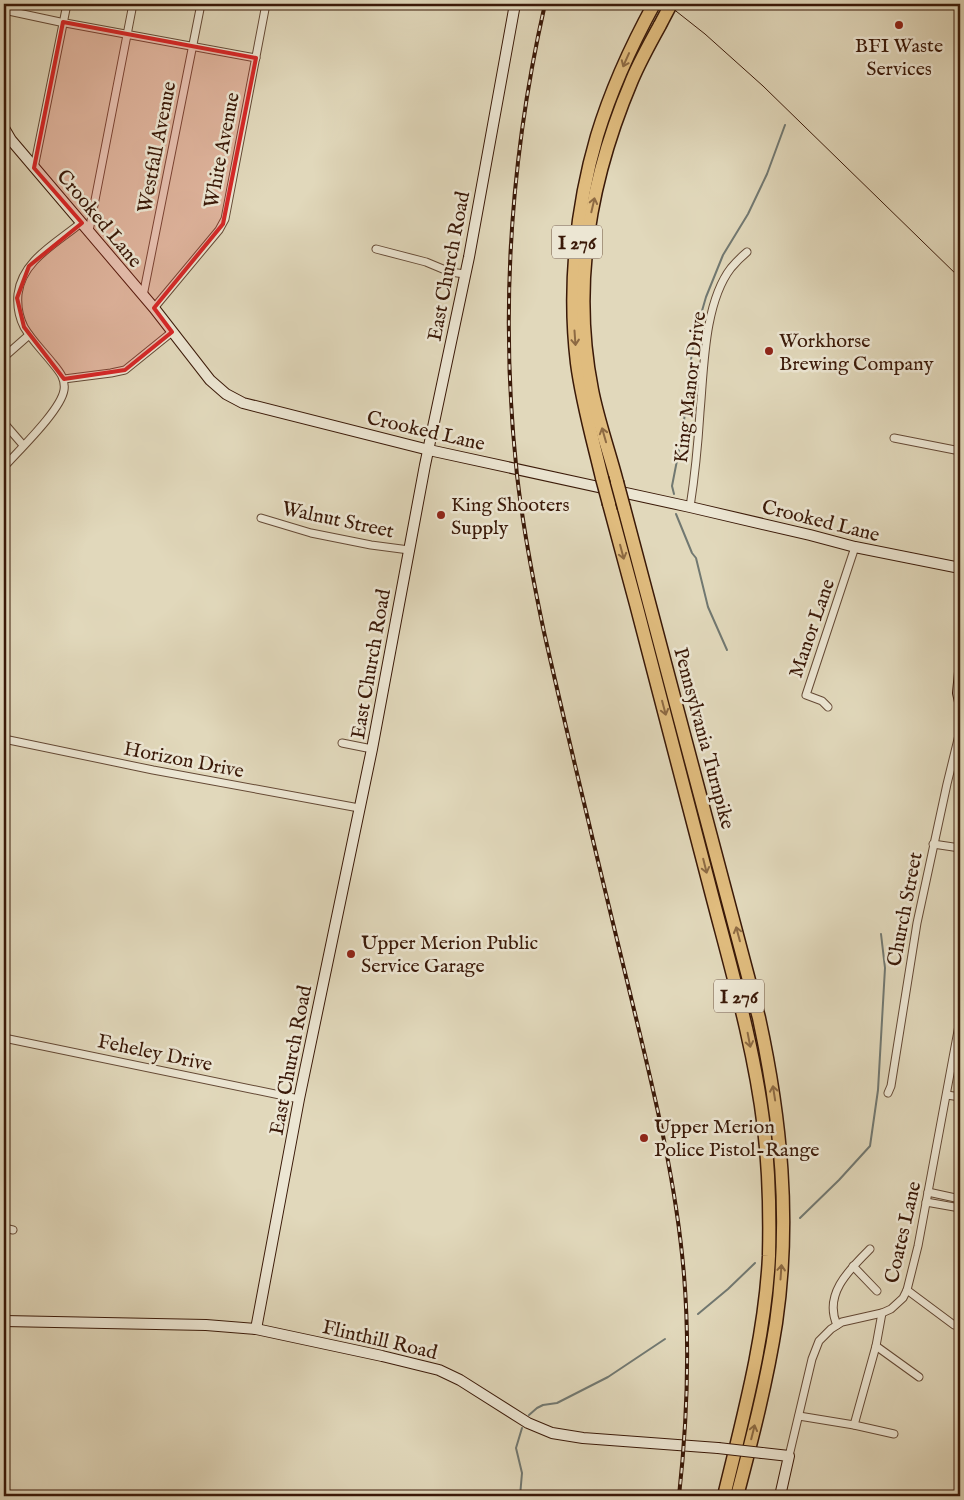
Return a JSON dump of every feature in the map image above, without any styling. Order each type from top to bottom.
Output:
[{"type":"highway","name":"Pennsylvania Turnpike","points":[[654,4],[618,80],[597,136],[584,192],[575,253],[574,306],[577,361],[585,410],[739,996],[752,1054],[764,1128],[769,1200],[766,1287],[754,1369],[724,1496]]},
{"type":"highway","name":"Pennsylvania Turnpike","points":[[671,4],[633,78],[612,132],[590,216],[582,294],[592,391],[705,807],[759,1018],[771,1077],[779,1132],[782,1161],[783,1226],[776,1321],[765,1385],[737,1496]]},
{"type":"street","points":[[34,168],[67,4]]},
{"type":"street","points":[[89,231],[133,4]]},
{"type":"street","name":"Westfall Avenue","points":[[143,296],[201,4]]},
{"type":"street","name":"White Avenue","points":[[154,308],[223,224],[266,4]]},
{"type":"street","name":"East Church Road","points":[[256,1329],[299,1099],[372,749],[409,550],[465,274],[515,4]]},
{"type":"street","points":[[4,10],[256,58]]},
{"type":"street","name":"Crooked Lane","points":[[4,128],[11,140],[34,168],[154,308],[210,380],[234,399],[243,403],[429,450],[690,506],[855,547],[960,568]]},
{"type":"street","points":[[4,467],[57,407],[64,391],[64,379],[29,335],[21,321],[18,305],[22,277],[34,260],[82,222]]},
{"type":"street","points":[[376,248],[426,262],[450,272],[465,274]]},
{"type":"street","name":"King Manor Drive","points":[[690,506],[696,464],[709,324],[720,287],[728,272],[747,252]]},
{"type":"street","points":[[64,379],[111,374],[126,370],[172,332]]},
{"type":"street","points":[[4,357],[29,335]]},
{"type":"street","points":[[4,422],[23,445]]},
{"type":"street","points":[[894,438],[960,452]]},
{"type":"street","name":"Walnut Street","points":[[261,518],[310,533],[371,546],[409,550]]},
{"type":"street","name":"Manor Lane","points":[[828,707],[822,701],[806,695],[855,547]]},
{"type":"street","points":[[960,672],[958,693],[960,702]]},
{"type":"street","name":"Church Street","points":[[888,1093],[891,1086],[916,923],[960,731]]},
{"type":"street","name":"Horizon Drive","points":[[4,739],[153,770],[359,808]]},
{"type":"street","points":[[342,743],[372,749]]},
{"type":"street","points":[[933,844],[960,848]]},
{"type":"street","name":"Coates Lane","points":[[789,1456],[815,1349],[825,1334],[848,1320],[882,1314],[898,1304],[908,1290],[958,1043],[960,1020]]},
{"type":"street","name":"Feheley Drive","points":[[4,1038],[299,1099]]},
{"type":"street","points":[[946,1095],[960,1097]]},
{"type":"street","points":[[928,1192],[960,1199]]},
{"type":"street","points":[[926,1202],[960,1208]]},
{"type":"street","points":[[4,1228],[13,1230]]},
{"type":"street","points":[[837,1325],[832,1310],[838,1288],[853,1266],[870,1249]]},
{"type":"street","points":[[853,1266],[877,1291]]},
{"type":"street","points":[[908,1290],[954,1325]]},
{"type":"street","points":[[854,1425],[876,1346],[882,1314]]},
{"type":"street","name":"Flinthill Road","points":[[4,1321],[206,1325],[256,1329],[439,1370],[460,1380],[528,1423],[552,1433],[583,1438],[718,1448],[789,1456]]},
{"type":"street","points":[[876,1346],[919,1377]]},
{"type":"street","points":[[799,1416],[894,1434]]},
{"type":"street","points":[[780,1496],[789,1456]]},
{"type":"highlighted area","points":[[63,22],[256,58],[223,224],[154,308],[172,332],[125,370],[64,379],[24,327],[17,298],[29,266],[82,223],[34,168]]},
{"type":"waterway","points":[[674,494],[672,486],[683,433],[688,378],[695,335],[706,297],[723,255],[748,214],[767,174],[785,125]]},
{"type":"waterway","points":[[676,514],[692,553],[696,558],[708,607],[727,650]]},
{"type":"waterway","points":[[800,1218],[870,1146],[878,1090],[885,968],[881,934]]},
{"type":"waterway","points":[[698,1314],[755,1263]]},
{"type":"waterway","points":[[529,1415],[543,1405],[557,1403],[608,1377],[665,1339]]},
{"type":"waterway","points":[[520,1496],[522,1473],[516,1448],[522,1428]]},
{"type":"tram line","points":[[667,4],[705,34],[763,86],[960,278]]},
{"type":"railway","points":[[545,4],[523,120],[512,238],[509,357],[517,475],[522,515],[544,632],[654,1096],[675,1203],[684,1275],[687,1330],[686,1414],[679,1496]]},
{"type":"place","name":"BFI Waste Services","points":[[899,25]]},
{"type":"place","name":"Workhorse Brewing Company","points":[[769,351]]},
{"type":"place","name":"King Shooters Supply","points":[[441,515]]},
{"type":"place","name":"Upper Merion Public Service Garage","points":[[351,954]]},
{"type":"place","name":"Upper Merion Police Pistol-Range","points":[[644,1138]]}]
